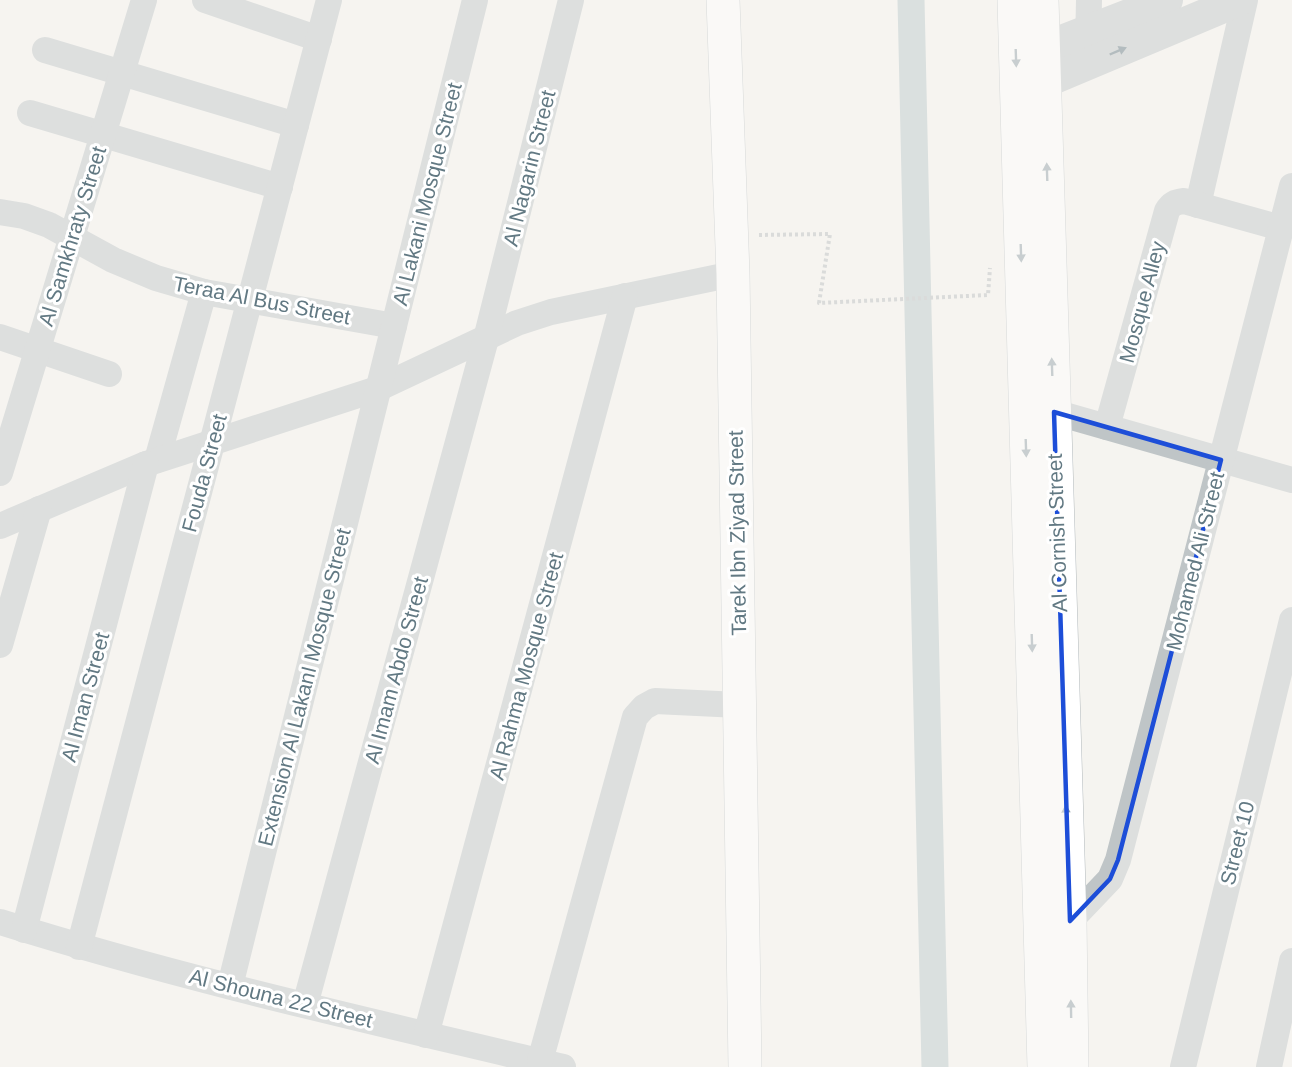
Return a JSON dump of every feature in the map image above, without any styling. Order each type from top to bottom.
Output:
[{"type":"main road","name":"Tarek Ibn Ziyad Street","points":[[723,0],[733,274],[745,1067]]},
{"type":"main road","name":"Al Cornish Street","points":[[1014,0],[1044,1067]]},
{"type":"main road","name":"Al Cornish Street","points":[[1042,0],[1070,921],[1072,1067]]},
{"type":"street","name":"Al Samkhraty Street","points":[[0,473],[6,434],[38,350],[144,0]]},
{"type":"street","points":[[205,0],[319,39]]},
{"type":"street","name":"Fouda Street","points":[[80,947],[329,0]]},
{"type":"street","name":"Al Lakani Mosque Street","points":[[377,388],[476,0]]},
{"type":"street","name":"Al Nagarin Street","points":[[487,335],[571,0]]},
{"type":"street","points":[[1088,64],[1089,0]]},
{"type":"street","points":[[1045,82],[1243,0]]},
{"type":"street","points":[[1198,205],[1243,0]]},
{"type":"street","points":[[1044,48],[1088,32],[1155,2]]},
{"type":"street","points":[[45,50],[296,125]]},
{"type":"street","points":[[30,113],[280,187]]},
{"type":"street","name":"Mohamed Ali Street","points":[[1070,921],[1110,879],[1118,860],[1292,186]]},
{"type":"street","name":"Mosque Alley","points":[[1107,427],[1167,212],[1176,202],[1184,201],[1281,228]]},
{"type":"street","name":"Teraa Al Bus Street","points":[[0,212],[24,216],[41,222],[113,260],[156,278],[204,292],[393,326]]},
{"type":"street","points":[[0,526],[151,462],[212,444],[377,388],[517,323],[551,312],[733,274]]},
{"type":"street","points":[[151,462],[204,292]]},
{"type":"street","name":"Al Rahma Mosque Street","points":[[426,1035],[625,296]]},
{"type":"street","name":"Al Imam Abdo Street","points":[[305,1005],[487,335]]},
{"type":"street","points":[[0,337],[109,374]]},
{"type":"street","name":"Extension Al LakanI Mosque Street","points":[[230,986],[377,388]]},
{"type":"street","points":[[1054,412],[1292,480]]},
{"type":"street","name":"Al Iman Street","points":[[12,926],[151,462]]},
{"type":"street","points":[[0,645],[39,509]]},
{"type":"street","name":"Street 10","points":[[1183,1067],[1292,620]]},
{"type":"street","points":[[552,1064],[635,717],[644,707],[655,701],[739,705]]},
{"type":"street","name":"Al Shouna 22 Street","points":[[12,926],[80,947],[230,986],[552,1064]]},
{"type":"street","points":[[1269,1067],[1285,1024],[1292,962]]},
{"type":"path","points":[[732,235],[830,234],[819,303],[988,295]]},
{"type":"highlighted area","points":[[1054,412],[1221,460],[1118,860],[1110,879],[1070,921]]},
{"type":"waterway","points":[[911,0],[935,1067]]}]
